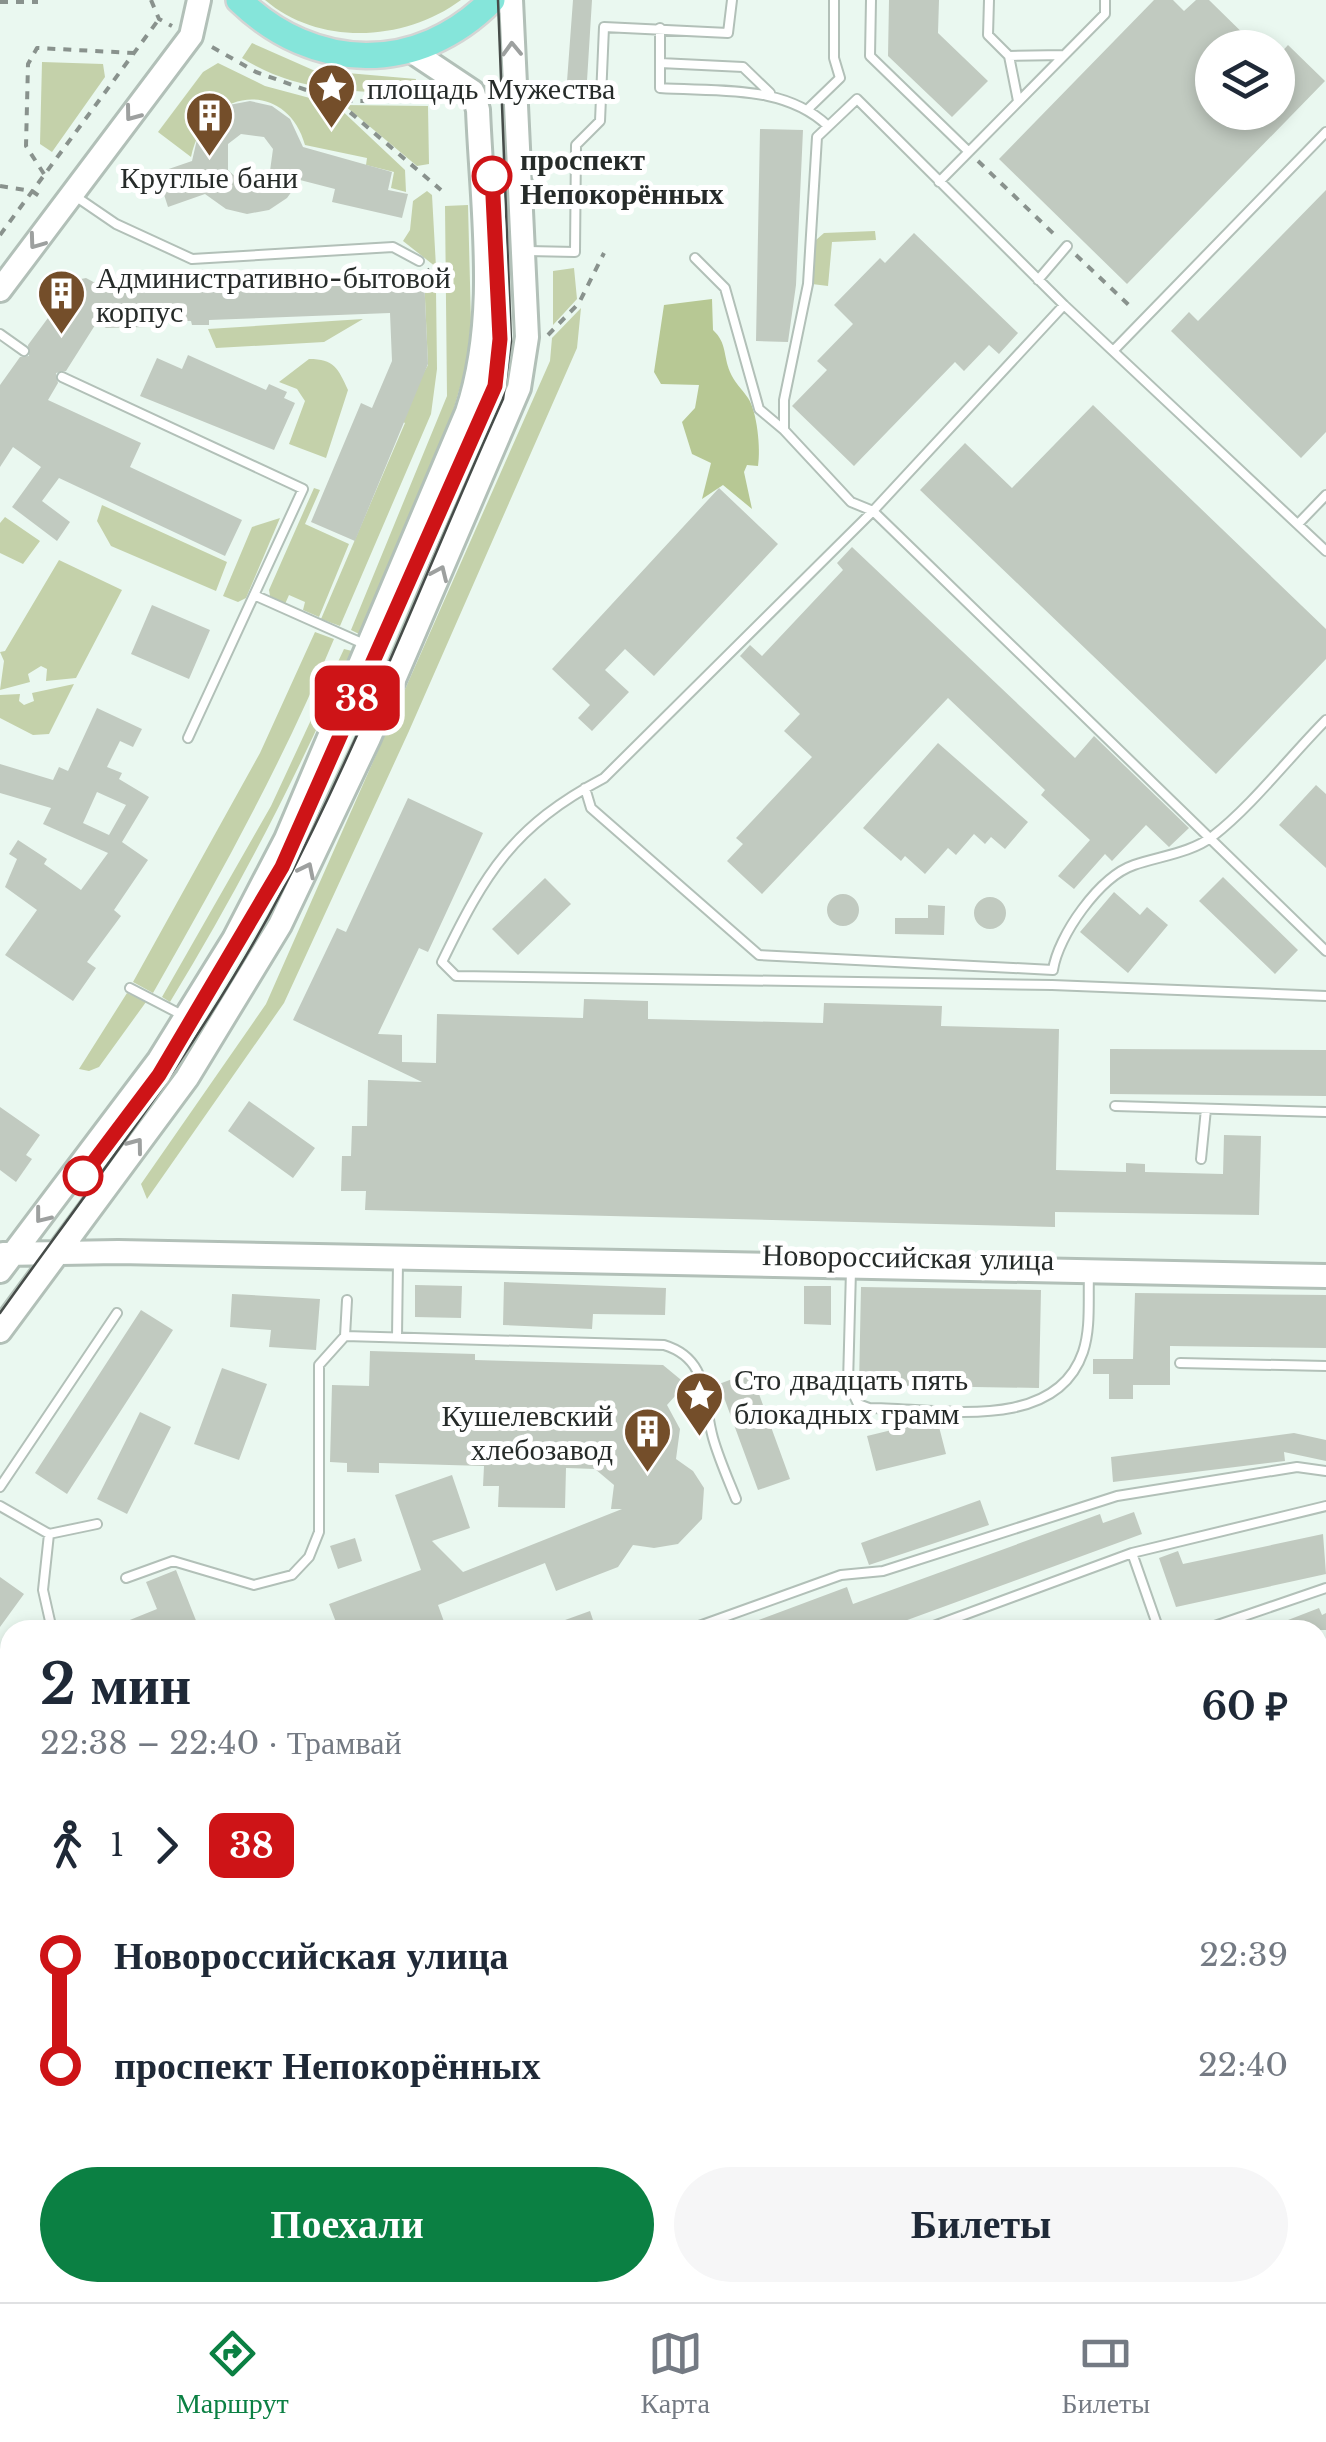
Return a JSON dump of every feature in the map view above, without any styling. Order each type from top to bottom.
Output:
[{"type":"main road","points":[[0,290],[191,36],[199,0]]},
{"type":"main road","points":[[240,0],[274,29],[326,51],[374,56],[413,52],[449,34],[492,0]]},
{"type":"main road","points":[[0,1331],[207,1048],[280,925],[369,738],[486,471],[522,370],[527,337],[511,0]]},
{"type":"main road","points":[[4,1260],[117,1118],[186,1016],[286,839],[370,646],[478,379],[486,321],[478,110],[473,92],[451,73],[413,52]]},
{"type":"main road","points":[[449,454],[459,474],[486,471]]},
{"type":"main road","name":"Новороссийская улица","points":[[4,1260],[62,1247],[1089,1266],[1326,1276]]},
{"type":"main road","name":"Новороссийская улица","points":[[1089,1266],[1326,1265]]},
{"type":"lane","points":[[522,251],[574,252],[576,145],[600,120],[604,26],[728,33],[732,0]]},
{"type":"lane","points":[[809,108],[840,78],[834,58],[834,0]]},
{"type":"lane","points":[[871,0],[870,56],[968,151]]},
{"type":"lane","points":[[989,0],[988,35],[1009,56],[1018,100]]},
{"type":"lane","points":[[939,182],[1104,14],[1104,0]]},
{"type":"lane","points":[[660,28],[660,88],[771,95],[809,108],[828,126]]},
{"type":"lane","points":[[1009,56],[1064,54]]},
{"type":"lane","points":[[660,63],[743,67],[771,95]]},
{"type":"lane","points":[[784,430],[784,400],[808,284],[816,138],[857,99],[1038,280],[1326,551]]},
{"type":"lane","points":[[1114,350],[1326,132]]},
{"type":"lane","points":[[72,193],[116,224],[192,259],[393,247],[420,261]]},
{"type":"lane","points":[[1038,280],[1067,246]]},
{"type":"lane","points":[[695,258],[725,288],[759,409],[784,430],[851,502],[873,510],[1326,951]]},
{"type":"lane","points":[[1064,305],[873,510],[604,778],[521,834],[478,886],[442,962],[456,976],[1052,984],[1326,996]]},
{"type":"lane","points":[[0,334],[24,351]]},
{"type":"lane","points":[[62,378],[302,489],[188,738]]},
{"type":"lane","points":[[1298,524],[1326,495]]},
{"type":"lane","points":[[254,594],[370,646]]},
{"type":"lane","points":[[1052,984],[1056,946],[1102,886],[1129,866],[1174,854],[1212,836],[1325,721]]},
{"type":"lane","points":[[585,788],[591,808],[759,956],[1053,970]]},
{"type":"lane","points":[[130,988],[186,1016]]},
{"type":"lane","points":[[1115,1106],[1326,1112]]},
{"type":"lane","points":[[1201,1159],[1206,1109]]},
{"type":"lane","points":[[397,1337],[399,1252]]},
{"type":"lane","points":[[851,1261],[848,1383],[858,1404],[868,1408],[1017,1410],[1052,1396],[1066,1385],[1084,1349],[1089,1266]]},
{"type":"lane","points":[[126,1578],[172,1561],[254,1585],[292,1575],[309,1557],[318,1532],[318,1365],[345,1336],[347,1300]]},
{"type":"lane","points":[[0,1487],[116,1313]]},
{"type":"lane","points":[[345,1336],[664,1344],[680,1350],[702,1376],[713,1438],[736,1499]]},
{"type":"lane","points":[[1180,1362],[1326,1366]]},
{"type":"lane","points":[[716,1620],[841,1575],[883,1571],[1116,1496],[1297,1467],[1326,1472]]},
{"type":"lane","points":[[0,1506],[49,1534],[98,1524]]},
{"type":"lane","points":[[951,1620],[1132,1553],[1326,1506]]},
{"type":"lane","points":[[49,1534],[43,1590],[50,1620]]},
{"type":"lane","points":[[1132,1553],[1155,1620]]},
{"type":"lane","points":[[1232,1620],[1326,1588]]},
{"type":"path","points":[[152,0],[159,19],[177,28]]},
{"type":"path","points":[[0,2],[38,2]]},
{"type":"path","points":[[0,236],[159,19]]},
{"type":"path","points":[[212,47],[256,72],[336,100],[440,101]]},
{"type":"path","points":[[44,174],[26,146],[28,64],[37,48],[134,53]]},
{"type":"path","points":[[336,100],[440,190]]},
{"type":"path","points":[[968,151],[1144,320]]},
{"type":"path","points":[[0,186],[32,190],[46,201]]},
{"type":"path","points":[[548,335],[579,303],[604,253]]},
{"type":"path","points":[[420,261],[440,285]]},
{"type":"green space","points":[[265,0],[461,0],[415,24],[363,33],[311,26]]},
{"type":"green space","points":[[252,43],[313,70],[416,79],[414,93],[325,88],[283,78],[242,58]]},
{"type":"green space","points":[[42,62],[103,64],[105,77],[52,152],[40,144]]},
{"type":"green space","points":[[218,63],[265,86],[336,105],[405,170],[406,192],[391,188],[394,172],[366,165],[367,158],[305,145],[296,124],[282,109],[265,101],[229,105],[213,116],[199,133],[191,157],[158,132],[203,72]]},
{"type":"green space","points":[[344,105],[428,106],[429,164],[417,166]]},
{"type":"green space","points":[[427,191],[432,195],[436,267],[403,241],[410,230],[413,201]]},
{"type":"green space","points":[[468,205],[471,322],[466,367],[451,418],[359,634],[351,630],[447,396],[445,206]]},
{"type":"green space","points":[[875,231],[876,240],[832,242],[828,286],[812,284],[816,240],[824,233]]},
{"type":"green space","points":[[574,268],[577,299],[553,325],[553,271]]},
{"type":"green space","points":[[424,276],[436,290],[437,369],[431,414],[340,626],[321,619],[405,423],[397,419],[428,365]]},
{"type":"green space","points":[[712,299],[713,330],[756,421],[758,466],[747,465],[744,472],[752,509],[723,485],[702,499],[711,463],[692,454],[682,422],[695,408],[699,385],[661,384],[654,372],[664,305]]},
{"type":"green space","points":[[581,308],[577,348],[409,731],[284,1003],[147,1199],[141,1184],[266,1004],[550,361],[552,338]]},
{"type":"green space","points":[[363,319],[324,342],[216,348],[208,329]]},
{"type":"green space","points":[[309,359],[334,366],[348,390],[326,458],[289,444],[305,401],[297,389],[279,382]]},
{"type":"green space","points":[[314,488],[320,490],[305,524],[349,544],[319,617],[303,610],[305,602],[289,595],[285,604],[270,596],[269,590]]},
{"type":"green space","points":[[102,505],[227,562],[216,591],[111,546],[97,521]]},
{"type":"green space","points":[[5,517],[40,541],[23,564],[0,553],[0,523]]},
{"type":"green space","points":[[280,518],[246,598],[238,602],[223,596],[252,527]]},
{"type":"green space","points":[[59,560],[122,590],[76,678],[46,681],[47,669],[41,666],[28,674],[30,682],[0,690],[4,661],[0,652],[5,651]]},
{"type":"green space","points":[[315,632],[334,639],[314,685],[249,819],[153,993],[133,982],[260,753]]},
{"type":"green space","points":[[344,649],[352,651],[311,741],[244,873],[170,1002],[162,997],[271,806]]},
{"type":"green space","points":[[74,684],[49,734],[33,735],[0,718],[0,695],[20,694],[19,701],[24,705],[34,701],[32,693]]},
{"type":"green space","points":[[127,993],[146,1002],[99,1067],[79,1069]]},
{"type":"building","points":[[573,0],[592,0],[586,97],[566,95]]},
{"type":"building","points":[[889,0],[939,0],[938,33],[988,81],[952,117],[888,56]]},
{"type":"building","points":[[1154,0],[1173,0],[1184,11],[1196,0],[1209,0],[1240,30],[1195,30],[1195,130],[1277,130],[1127,284],[999,159]]},
{"type":"building","points":[[1295,52],[1325,81],[1295,112]]},
{"type":"building","name":"Круглые бани","points":[[250,101],[272,106],[290,119],[303,147],[392,172],[388,190],[408,194],[402,218],[332,202],[335,189],[300,180],[287,198],[269,210],[247,214],[226,209],[205,194],[168,207],[157,173],[192,161],[198,135],[210,117],[229,105]],"holes":[[[241,134],[264,137],[273,149],[270,171],[258,182],[240,181],[228,170],[228,144]]]},
{"type":"building","points":[[760,129],[803,130],[796,285],[788,342],[756,341]]},
{"type":"building","points":[[1326,190],[1326,432],[1301,458],[1171,331],[1189,312],[1198,321]]},
{"type":"building","points":[[914,233],[1018,333],[999,354],[989,345],[964,371],[955,362],[854,466],[792,406],[827,370],[817,361],[853,324],[834,305],[880,258],[885,263]]},
{"type":"building","points":[[424,276],[428,364],[355,541],[311,522],[361,403],[372,408],[392,361],[390,313],[209,320],[209,325],[192,325],[191,321],[173,321],[178,311],[148,327],[106,328],[97,322],[66,371],[56,373],[58,383],[48,400],[141,443],[130,467],[242,520],[225,556],[59,478],[42,501],[70,522],[57,541],[12,507],[41,467],[13,447],[0,467],[0,385],[20,357],[29,356],[28,345],[76,280],[86,278],[116,294],[121,287]]},
{"type":"building","points":[[188,355],[266,390],[269,384],[287,392],[284,398],[295,403],[274,450],[140,396],[157,358],[182,369]]},
{"type":"building","points":[[1093,405],[1326,629],[1326,659],[1216,774],[920,490],[965,443],[1012,488]]},
{"type":"building","points":[[719,488],[778,544],[654,676],[625,649],[605,670],[629,692],[592,731],[578,718],[590,705],[552,669]]},
{"type":"building","points":[[852,547],[1075,758],[1094,736],[1189,828],[1169,847],[1146,825],[1112,861],[1105,854],[1074,889],[1058,876],[1090,840],[1041,795],[1045,790],[948,698],[762,894],[727,861],[743,844],[736,838],[812,757],[784,731],[800,714],[740,656],[750,645],[762,656],[843,570],[837,563]]},
{"type":"building","points":[[152,605],[210,630],[189,679],[131,654]]},
{"type":"building","points":[[97,708],[142,729],[133,747],[120,741],[107,767],[122,773],[119,779],[149,797],[122,842],[148,860],[114,910],[121,916],[87,962],[96,968],[73,1001],[5,955],[37,910],[5,887],[17,859],[9,854],[18,840],[47,859],[44,864],[81,890],[108,853],[43,824],[51,808],[0,793],[0,764],[53,780],[59,767],[68,771]],"holes":[[[97,792],[126,805],[109,835],[83,823]]]},
{"type":"building","points":[[938,743],[1028,822],[1005,849],[991,837],[985,844],[974,834],[956,855],[948,848],[925,874],[905,856],[901,861],[863,828]]},
{"type":"building","points":[[1316,785],[1326,794],[1326,868],[1279,825]]},
{"type":"building","points":[[408,798],[483,833],[428,952],[419,948],[378,1034],[402,1035],[402,1062],[436,1063],[437,1014],[583,1018],[584,999],[648,1001],[648,1019],[823,1023],[824,1003],[942,1006],[941,1026],[1059,1029],[1056,1170],[1126,1172],[1126,1163],[1145,1164],[1145,1172],[1223,1174],[1224,1135],[1261,1136],[1259,1215],[1055,1212],[1055,1227],[365,1210],[366,1191],[341,1191],[342,1156],[351,1156],[352,1126],[367,1126],[368,1080],[422,1082],[293,1020],[337,928],[346,932]]},
{"type":"building","points":[[1223,877],[1298,950],[1275,974],[1199,901]]},
{"type":"building","points":[[545,878],[571,904],[518,955],[492,929]]},
{"type":"building","points":[[1114,892],[1140,915],[1147,907],[1168,925],[1128,973],[1080,932]]},
{"type":"building","points":[[843,894],[854,899],[859,910],[854,921],[843,926],[832,921],[827,910],[832,899]]},
{"type":"building","points":[[990,897],[1001,902],[1006,913],[1001,924],[990,929],[979,924],[974,913],[979,902]]},
{"type":"building","points":[[928,905],[945,906],[944,935],[895,934],[895,918],[928,918]]},
{"type":"building","points":[[1110,1049],[1326,1050],[1326,1096],[1110,1094]]},
{"type":"building","points":[[249,1101],[315,1148],[293,1178],[228,1131]]},
{"type":"building","points":[[0,1107],[40,1135],[26,1155],[32,1159],[16,1182],[0,1170]]},
{"type":"building","points":[[504,1282],[666,1288],[665,1315],[593,1314],[592,1329],[503,1325]]},
{"type":"building","points":[[415,1285],[462,1286],[461,1318],[415,1317]]},
{"type":"building","points":[[804,1286],[831,1286],[831,1325],[804,1324]]},
{"type":"building","points":[[861,1287],[1041,1290],[1039,1388],[859,1385]]},
{"type":"building","points":[[1135,1293],[1326,1295],[1326,1348],[1170,1346],[1170,1385],[1133,1385],[1133,1399],[1109,1399],[1109,1374],[1093,1374],[1093,1359],[1133,1359]]},
{"type":"building","points":[[232,1294],[320,1299],[316,1350],[269,1347],[271,1330],[230,1327]]},
{"type":"building","points":[[141,1310],[173,1330],[67,1494],[35,1473]]},
{"type":"building","name":"Кушелевский хлебозавод","points":[[370,1351],[475,1354],[475,1360],[663,1365],[686,1384],[667,1405],[680,1429],[676,1459],[693,1471],[704,1488],[702,1519],[678,1544],[654,1548],[633,1545],[618,1567],[556,1591],[545,1563],[438,1605],[443,1620],[335,1620],[329,1604],[421,1570],[395,1495],[452,1475],[470,1528],[432,1541],[463,1572],[622,1509],[611,1509],[614,1485],[595,1469],[566,1468],[565,1508],[498,1507],[499,1486],[483,1486],[484,1466],[379,1463],[379,1473],[347,1472],[347,1463],[330,1462],[332,1385],[369,1386]]},
{"type":"building","points":[[222,1368],[267,1384],[239,1460],[194,1444]]},
{"type":"building","points":[[751,1372],[790,1479],[758,1490],[719,1384]]},
{"type":"building","points":[[140,1412],[171,1427],[127,1514],[97,1499]]},
{"type":"building","points":[[937,1419],[946,1454],[876,1471],[867,1436]]},
{"type":"building","points":[[1294,1433],[1326,1440],[1326,1461],[1284,1452],[1285,1461],[1113,1482],[1111,1457]]},
{"type":"building","points":[[980,1500],[989,1525],[869,1565],[861,1543]]},
{"type":"building","points":[[1134,1512],[1142,1534],[907,1620],[759,1620],[847,1587],[853,1604],[1100,1514],[1103,1523]]},
{"type":"building","points":[[1323,1534],[1326,1574],[1176,1607],[1159,1558],[1178,1551],[1183,1564]]},
{"type":"building","points":[[355,1538],[362,1561],[338,1569],[330,1546]]},
{"type":"building","points":[[176,1570],[196,1620],[130,1620],[157,1609],[146,1582]]},
{"type":"building","points":[[0,1577],[24,1594],[5,1620],[0,1620]]},
{"type":"building","points":[[1319,1608],[1322,1615],[1326,1613],[1326,1620],[1288,1620]]},
{"type":"building","points":[[590,1611],[593,1620],[565,1620]]},
{"type":"tram line","points":[[0,1313],[184,1054],[282,891],[369,709],[503,399],[511,341],[498,0]]},
{"type":"tram line","name":"38","points":[[83,1176],[159,1075],[282,867],[495,386],[500,339],[492,176]]},
{"type":"place","name":"площадь Мужества","points":[[332,130]]},
{"type":"place","name":"Круглые бани","points":[[209,158]]},
{"type":"place","name":"проспект Непокорённых","points":[[492,176]]},
{"type":"place","name":"Административно-бытовой корпус","points":[[61,336]]},
{"type":"place","name":"Сто двадцать пять блокадных грамм","points":[[699,1438]]},
{"type":"place","name":"Кушелевский хлебозавод","points":[[648,1474]]}]
